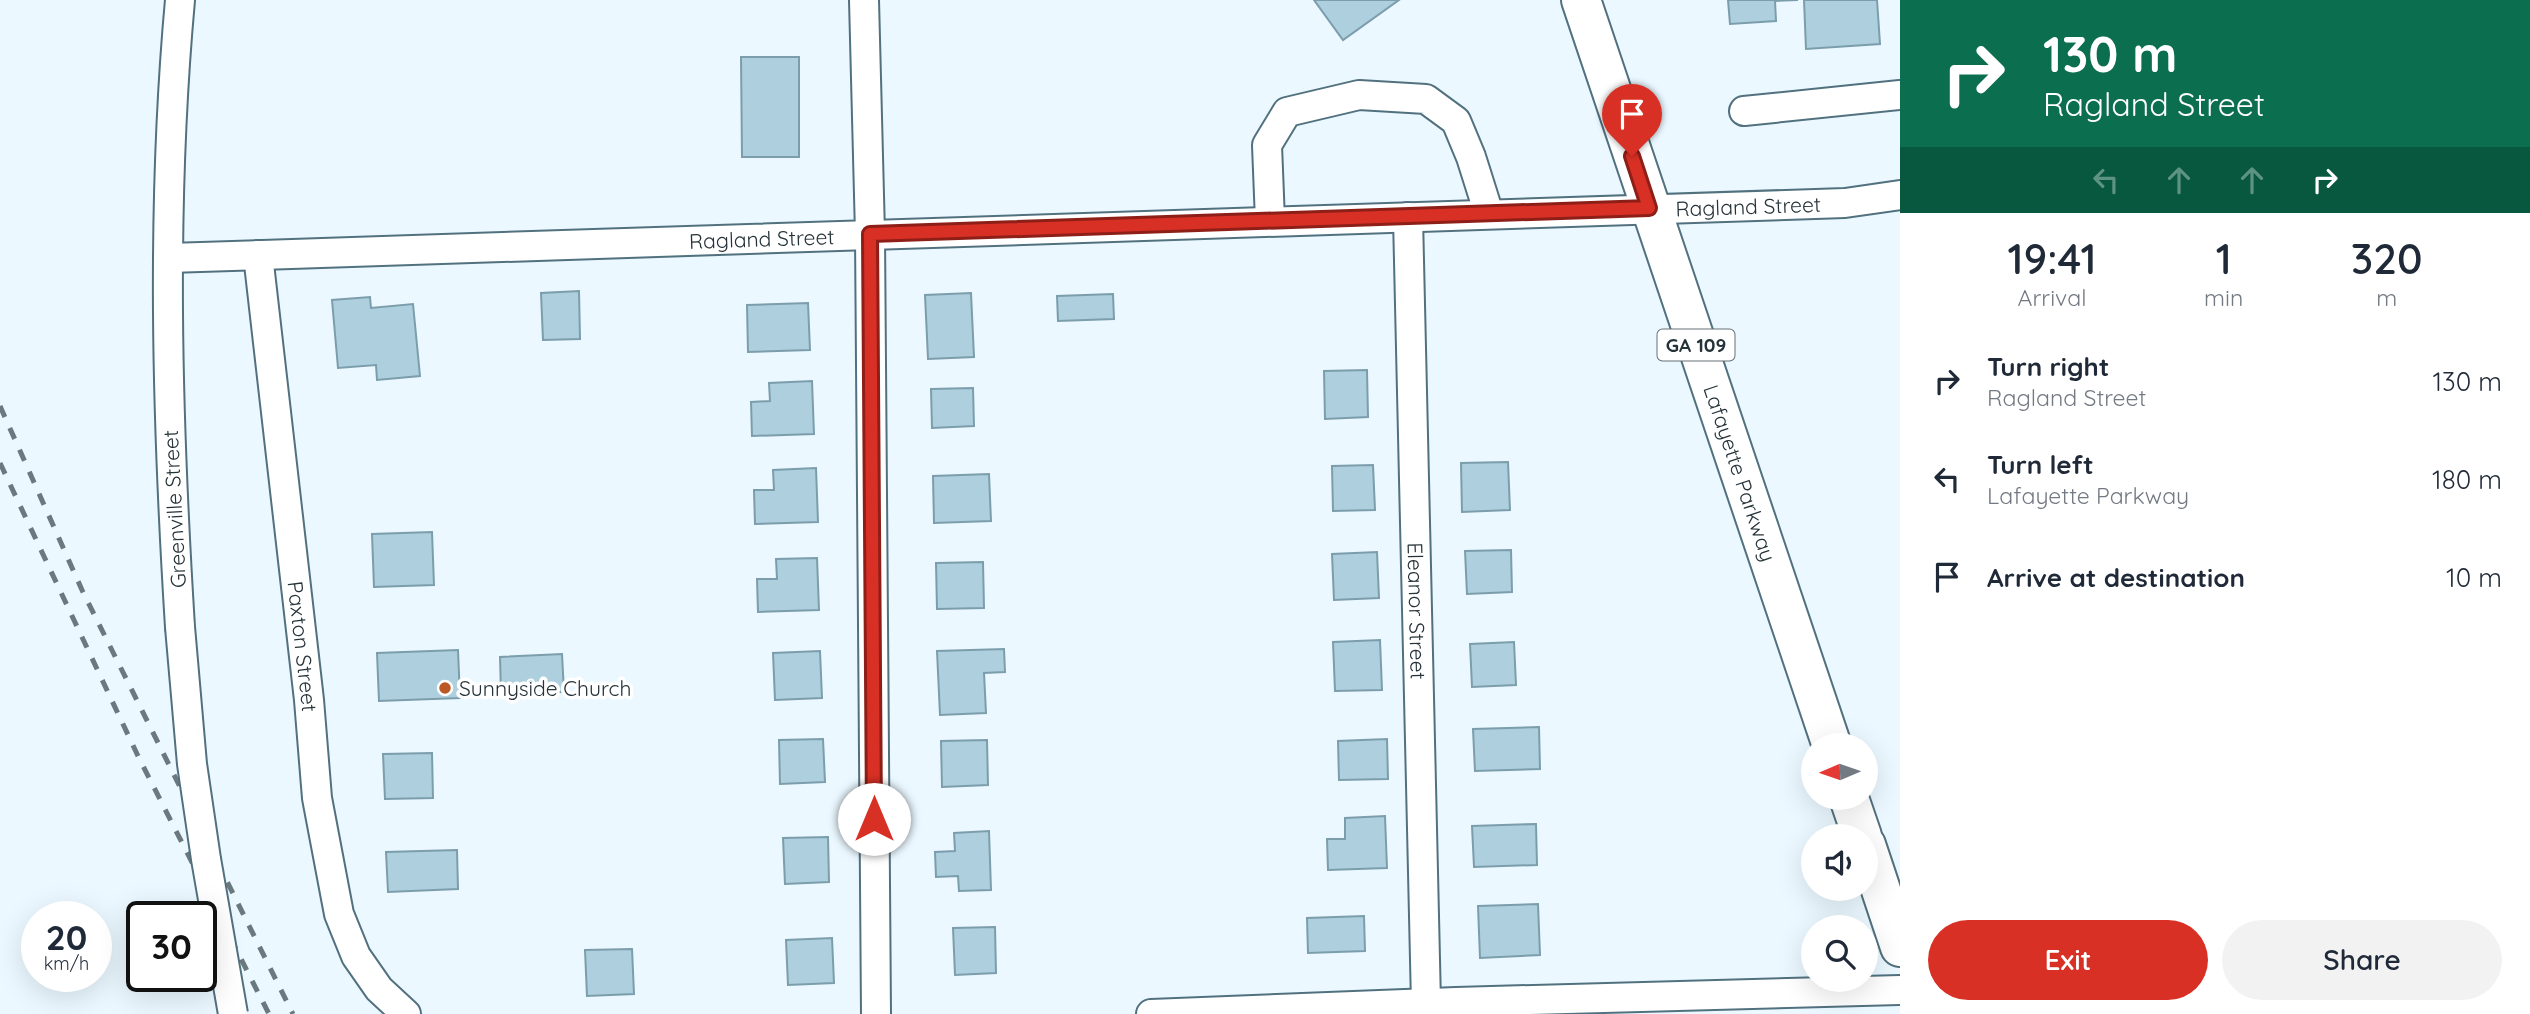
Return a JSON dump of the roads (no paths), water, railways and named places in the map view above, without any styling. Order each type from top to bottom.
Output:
[{"type":"highway","name":"Lafayette Parkway","points":[[1581,0],[1828,733]]},
{"type":"highway","points":[[1878,881],[1900,947]]},
{"type":"street","name":"Greenville Street","points":[[180,0],[169,258],[169,409],[180,627],[192,764],[233,1014]]},
{"type":"street","points":[[864,0],[870,234],[876,1014]]},
{"type":"street","points":[[1270,221],[1267,145],[1287,112],[1359,95],[1426,99],[1456,121],[1489,214]]},
{"type":"street","points":[[1744,111],[1900,95]]},
{"type":"street","name":"Ragland Street","points":[[169,258],[1844,203],[1900,195]]},
{"type":"street","name":"Eleanor Street","points":[[1408,217],[1426,1003]]},
{"type":"street","name":"Paxton Street","points":[[258,255],[309,700],[317,799],[339,914],[356,956],[379,989],[406,1014]]},
{"type":"street","points":[[1151,1014],[1426,1003],[1456,1008],[1692,1005],[1900,990]]},
{"type":"railway","points":[[0,406],[82,590],[293,1014]]},
{"type":"railway","points":[[0,463],[138,756],[269,1014]]},
{"type":"place","name":"Sunnyside Church","points":[[445,688]]}]
